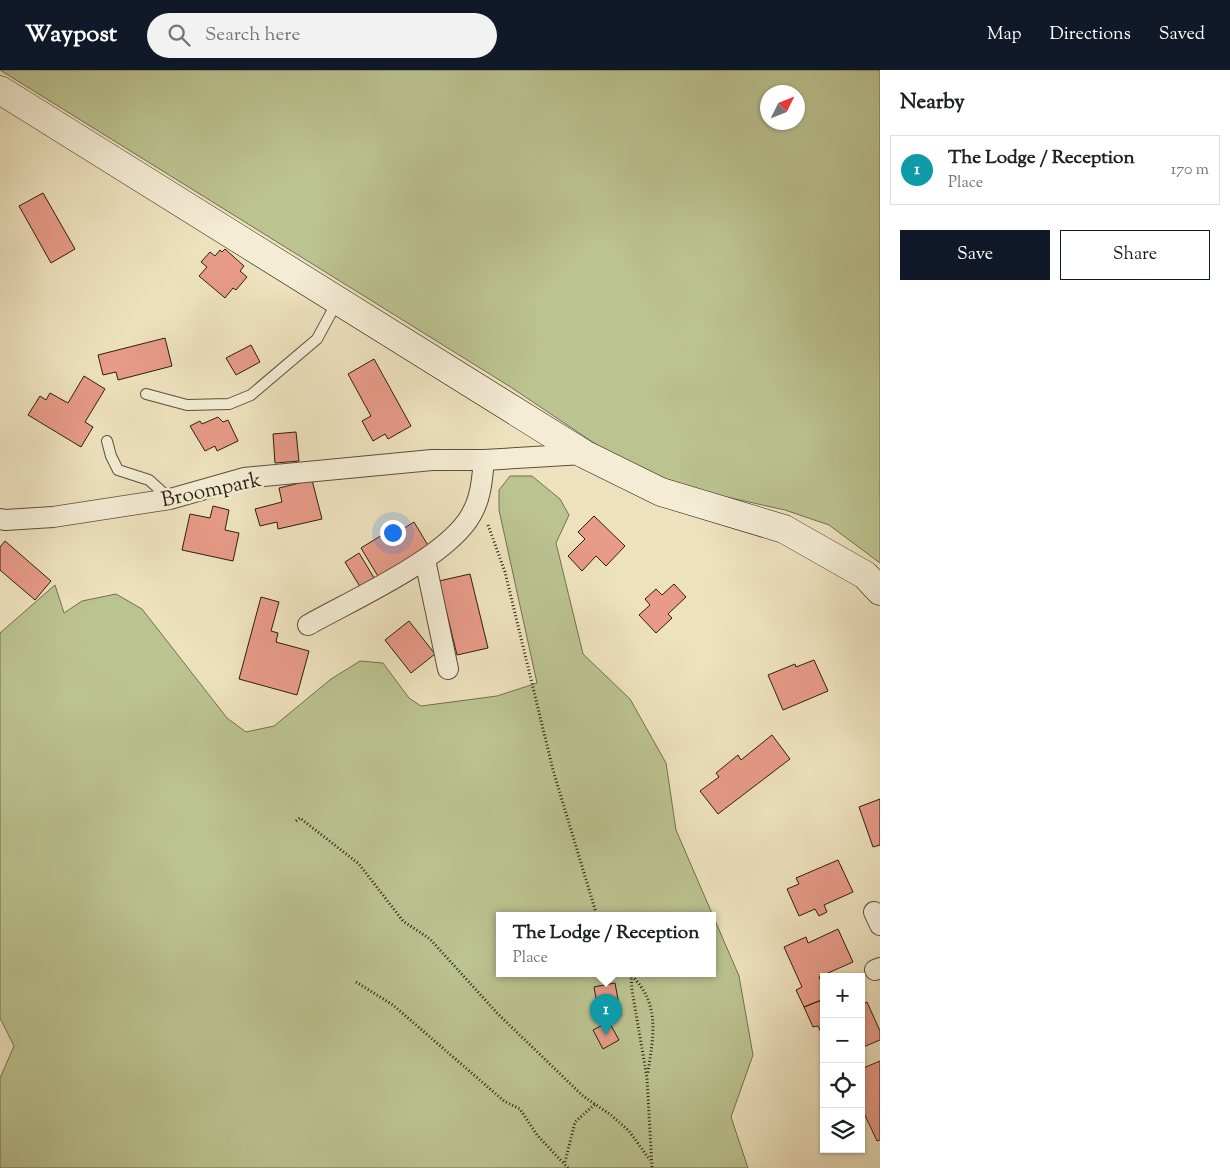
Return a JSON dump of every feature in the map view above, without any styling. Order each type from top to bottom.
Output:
[{"type":"main road","points":[[0,90],[584,454],[661,492],[784,529],[865,575],[880,591]]},
{"type":"street","name":"Broompark","points":[[0,518],[5,520],[53,517],[170,499],[244,478],[432,460],[484,460],[584,454]]},
{"type":"street","points":[[308,625],[425,560],[449,542],[470,516],[480,496],[484,460]]},
{"type":"street","points":[[425,560],[448,669]]},
{"type":"lane","points":[[146,394],[187,405],[230,404],[251,395],[317,339],[337,301]]},
{"type":"lane","points":[[107,441],[111,456],[118,470],[150,480],[170,499]]},
{"type":"path","points":[[480,496],[505,572],[553,770],[596,912]]},
{"type":"path","points":[[296,821],[300,818],[359,864],[403,921],[430,939],[497,1013],[583,1096],[629,1131],[650,1160]]},
{"type":"path","points":[[631,977],[647,1078],[650,1160],[652,1168]]},
{"type":"path","points":[[634,977],[645,988],[650,1000],[654,1030],[647,1078]]},
{"type":"path","points":[[356,982],[393,1005],[504,1102],[520,1109],[537,1135],[568,1168]]},
{"type":"path","points":[[565,1163],[575,1122],[595,1104]]},
{"type":"green space","points":[[0,70],[880,70],[880,563],[829,525],[785,510],[681,487],[612,455],[509,386]]},
{"type":"green space","points":[[510,476],[532,476],[560,499],[569,515],[556,543],[583,654],[630,699],[666,763],[676,830],[711,912],[496,912],[496,977],[716,977],[716,923],[739,976],[753,1055],[731,1117],[748,1168],[0,1168],[0,1078],[14,1046],[0,1018],[0,633],[55,585],[64,613],[82,601],[116,594],[142,609],[227,718],[246,732],[274,726],[331,679],[360,661],[383,663],[409,698],[421,706],[497,696],[537,683],[499,510],[499,490]]},
{"type":"building","points":[[43,193],[75,249],[51,263],[19,206]]},
{"type":"building","points":[[225,249],[244,266],[240,271],[247,277],[236,290],[233,288],[225,298],[199,276],[207,267],[201,262],[210,252],[215,256],[220,250],[222,252]]},
{"type":"building","points":[[165,338],[172,366],[118,380],[116,372],[103,375],[98,355]]},
{"type":"building","points":[[251,345],[260,362],[236,375],[226,358]]},
{"type":"building","points":[[374,359],[411,426],[388,439],[385,434],[373,441],[362,421],[371,416],[348,374]]},
{"type":"building","points":[[84,376],[105,389],[85,422],[93,427],[81,447],[28,415],[40,396],[46,400],[50,393],[68,403]]},
{"type":"building","points":[[218,417],[223,422],[228,420],[238,441],[217,451],[215,446],[205,451],[190,426],[200,421],[202,424]]},
{"type":"building","points":[[296,432],[299,461],[275,463],[273,434]]},
{"type":"building","points":[[312,480],[322,519],[278,529],[277,522],[260,526],[255,509],[282,502],[279,488]]},
{"type":"building","points":[[213,506],[229,510],[225,530],[239,533],[233,561],[182,550],[190,514],[210,518]]},
{"type":"building","points":[[594,516],[625,546],[606,566],[596,556],[582,571],[568,556],[585,539],[578,532]]},
{"type":"building","points":[[414,522],[429,547],[379,578],[361,548],[387,532],[390,537]]},
{"type":"building","points":[[5,541],[51,581],[35,600],[0,570],[0,547]]},
{"type":"building","points":[[359,553],[376,581],[362,590],[345,562]]},
{"type":"building","points":[[470,574],[488,648],[457,655],[439,581]]},
{"type":"building","points":[[674,584],[686,597],[668,614],[672,618],[656,633],[639,615],[650,605],[645,599],[656,589],[662,595]]},
{"type":"building","points":[[261,597],[279,602],[271,631],[278,633],[276,642],[309,651],[297,695],[239,679]]},
{"type":"building","points":[[409,621],[435,654],[411,673],[385,640]]},
{"type":"building","points":[[814,660],[828,691],[783,710],[768,675],[795,664],[796,667]]},
{"type":"building","points":[[772,735],[790,759],[718,814],[700,791],[719,777],[716,773],[738,755],[741,760]]},
{"type":"building","points":[[880,799],[880,845],[873,847],[859,807]]},
{"type":"building","points":[[838,860],[853,892],[824,905],[827,912],[819,916],[815,909],[799,916],[787,889],[799,884],[796,878]]},
{"type":"building","points":[[838,929],[853,962],[828,973],[820,973],[820,1001],[804,1007],[796,990],[802,987],[784,947],[806,937],[808,943]]},
{"type":"building","points":[[615,983],[621,1016],[600,1020],[594,987]]},
{"type":"building","points":[[820,1001],[820,1030],[818,1026],[813,1027],[804,1007]]},
{"type":"building","points":[[867,1002],[880,1031],[880,1040],[865,1046],[865,1018],[865,1003]]},
{"type":"building","points":[[609,1022],[619,1040],[603,1049],[593,1030]]},
{"type":"building","points":[[880,1061],[880,1140],[877,1141],[865,1115],[865,1067]]},
{"type":"place","name":"The Lodge / Reception","points":[[606,1035]]}]
